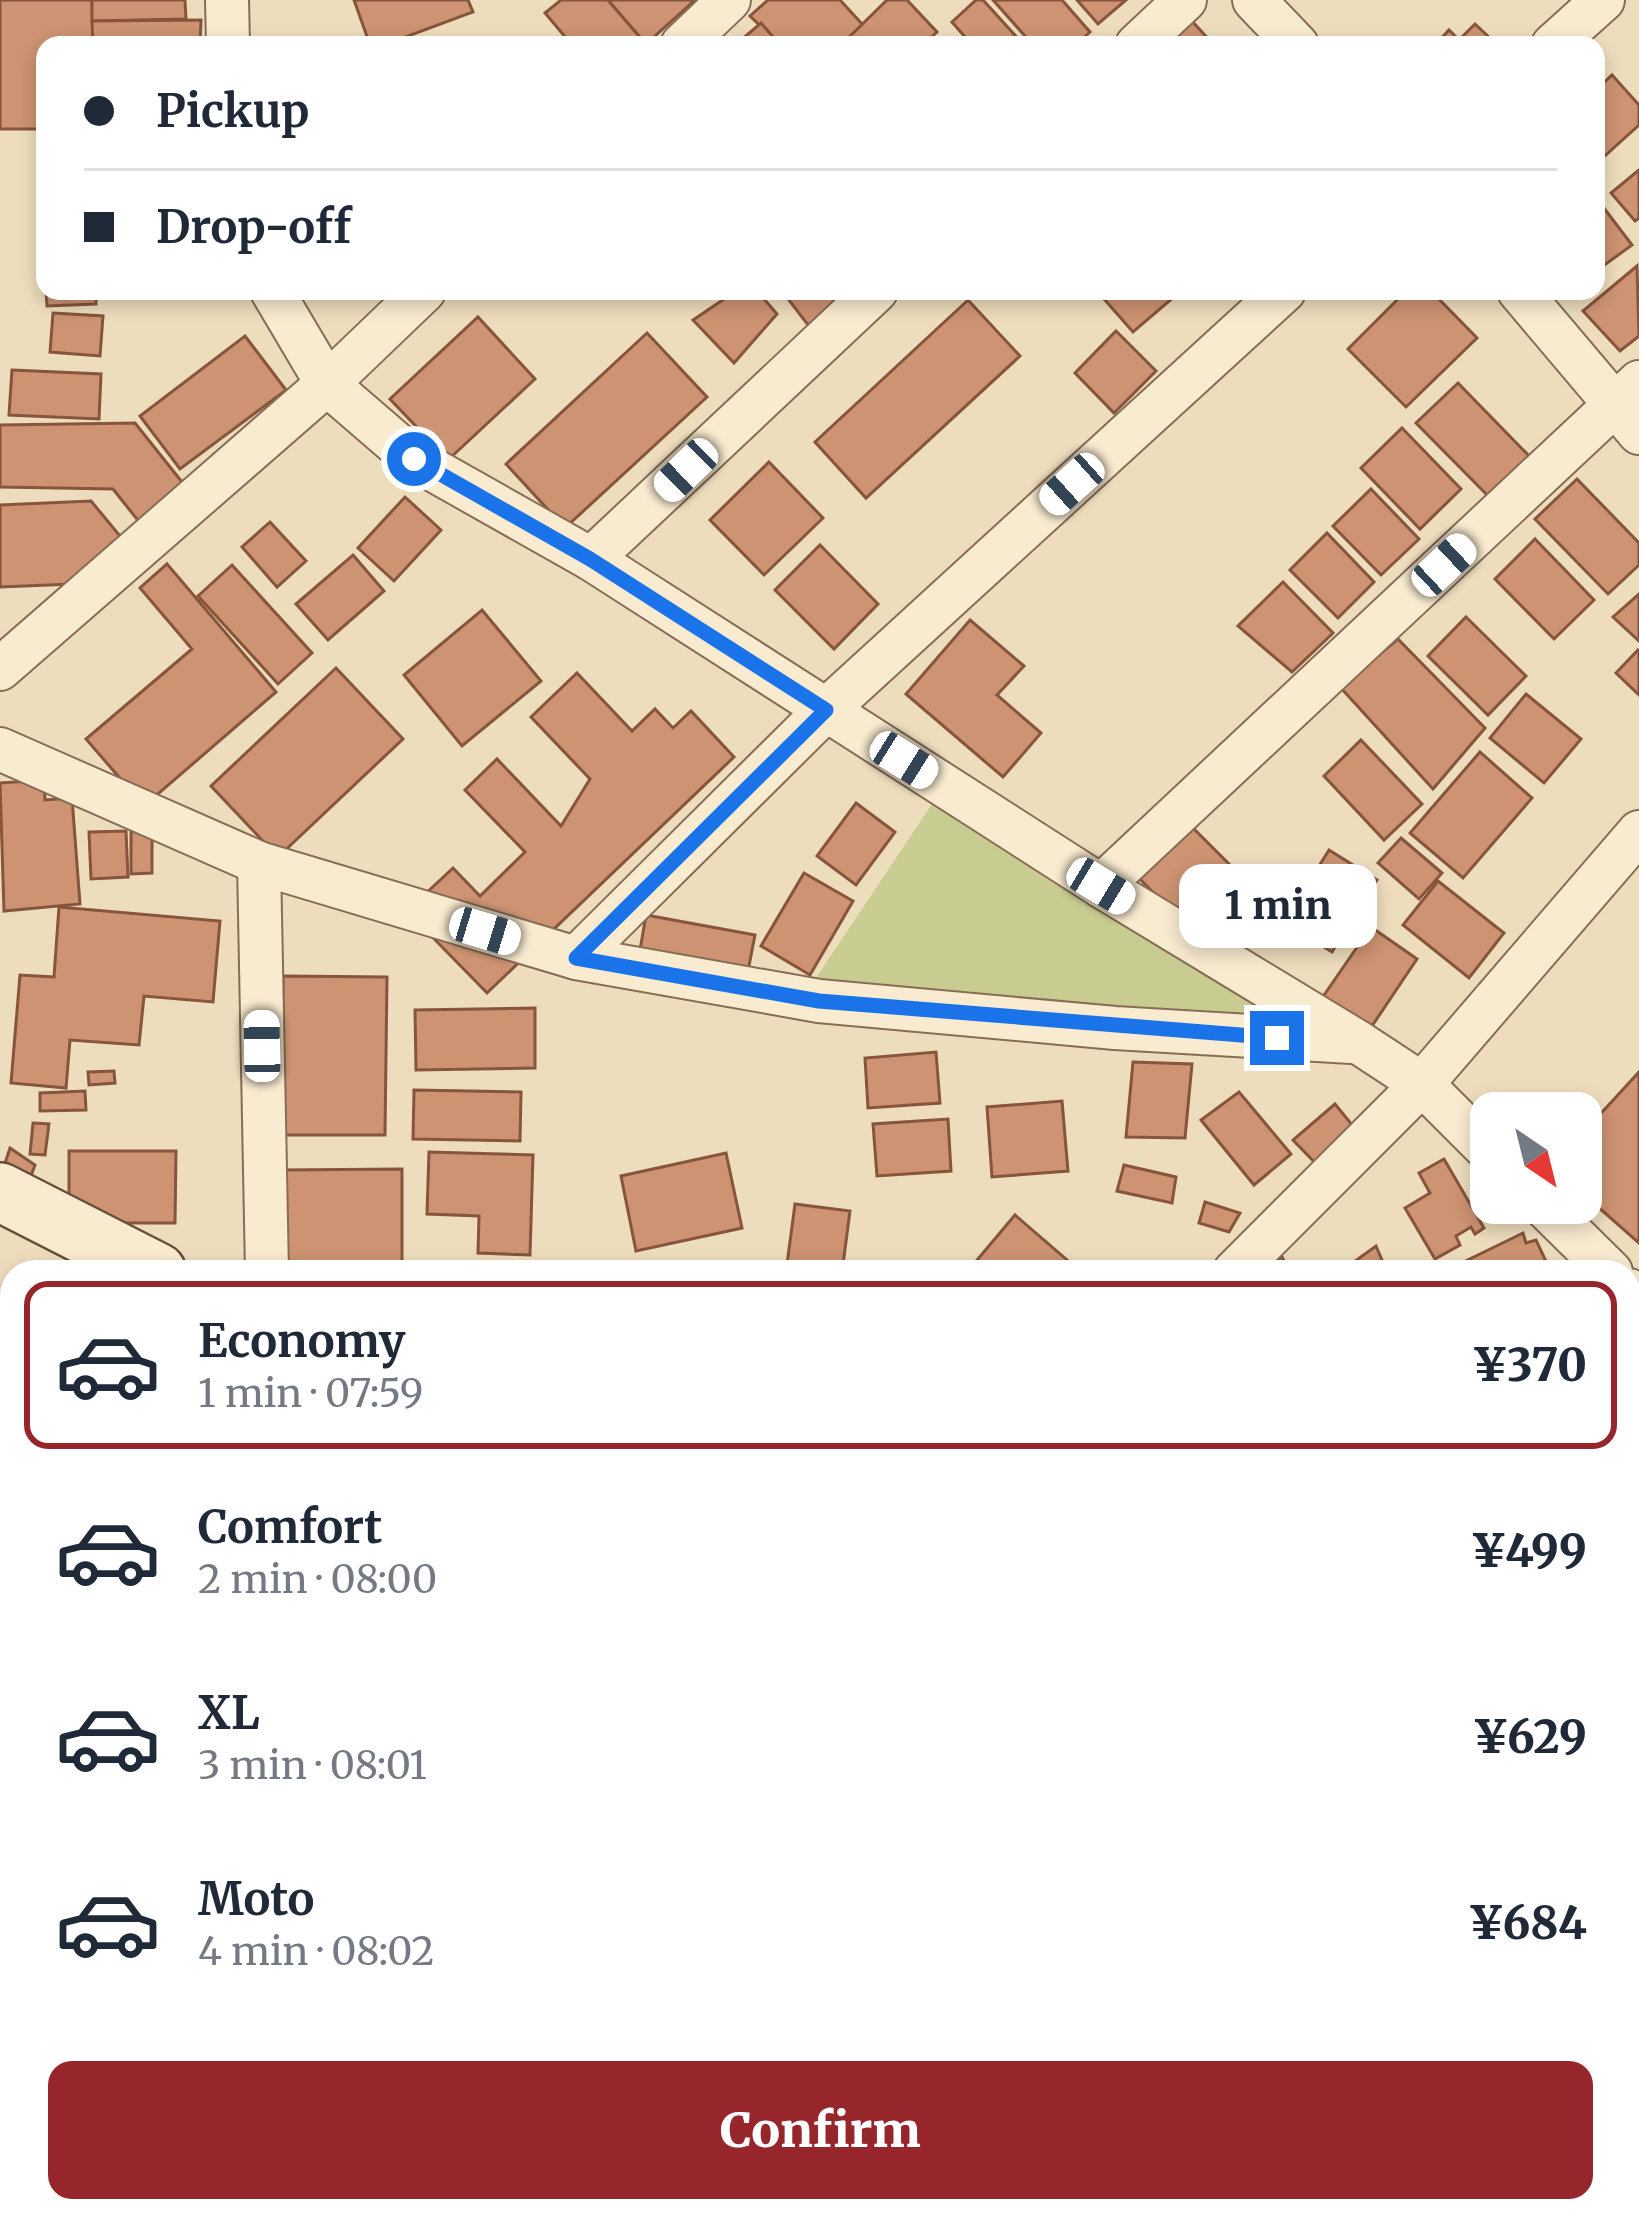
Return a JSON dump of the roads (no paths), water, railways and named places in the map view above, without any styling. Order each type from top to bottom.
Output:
[{"type":"main road","points":[[0,1192],[133,1260]]},
{"type":"street","points":[[226,0],[228,36]]},
{"type":"street","points":[[691,36],[729,0]]},
{"type":"street","points":[[1147,36],[1185,0]]},
{"type":"street","points":[[1254,0],[1288,36]]},
{"type":"street","points":[[1563,36],[1603,0]]},
{"type":"street","points":[[277,300],[327,384],[414,459],[590,559],[1101,886],[1358,1042],[1422,1084],[1470,1132]]},
{"type":"street","points":[[0,668],[327,384],[415,300]]},
{"type":"street","points":[[590,559],[866,300]]},
{"type":"street","points":[[576,958],[826,710],[1274,300]]},
{"type":"street","points":[[1101,886],[1631,407],[1528,300]]},
{"type":"street","points":[[0,748],[259,863],[576,958],[819,1001],[1115,1028],[1358,1042]]},
{"type":"street","points":[[1246,1260],[1422,1084],[1639,832]]},
{"type":"street","points":[[259,863],[267,1260]]},
{"type":"street","points":[[1562,1224],[1599,1260]]}]
